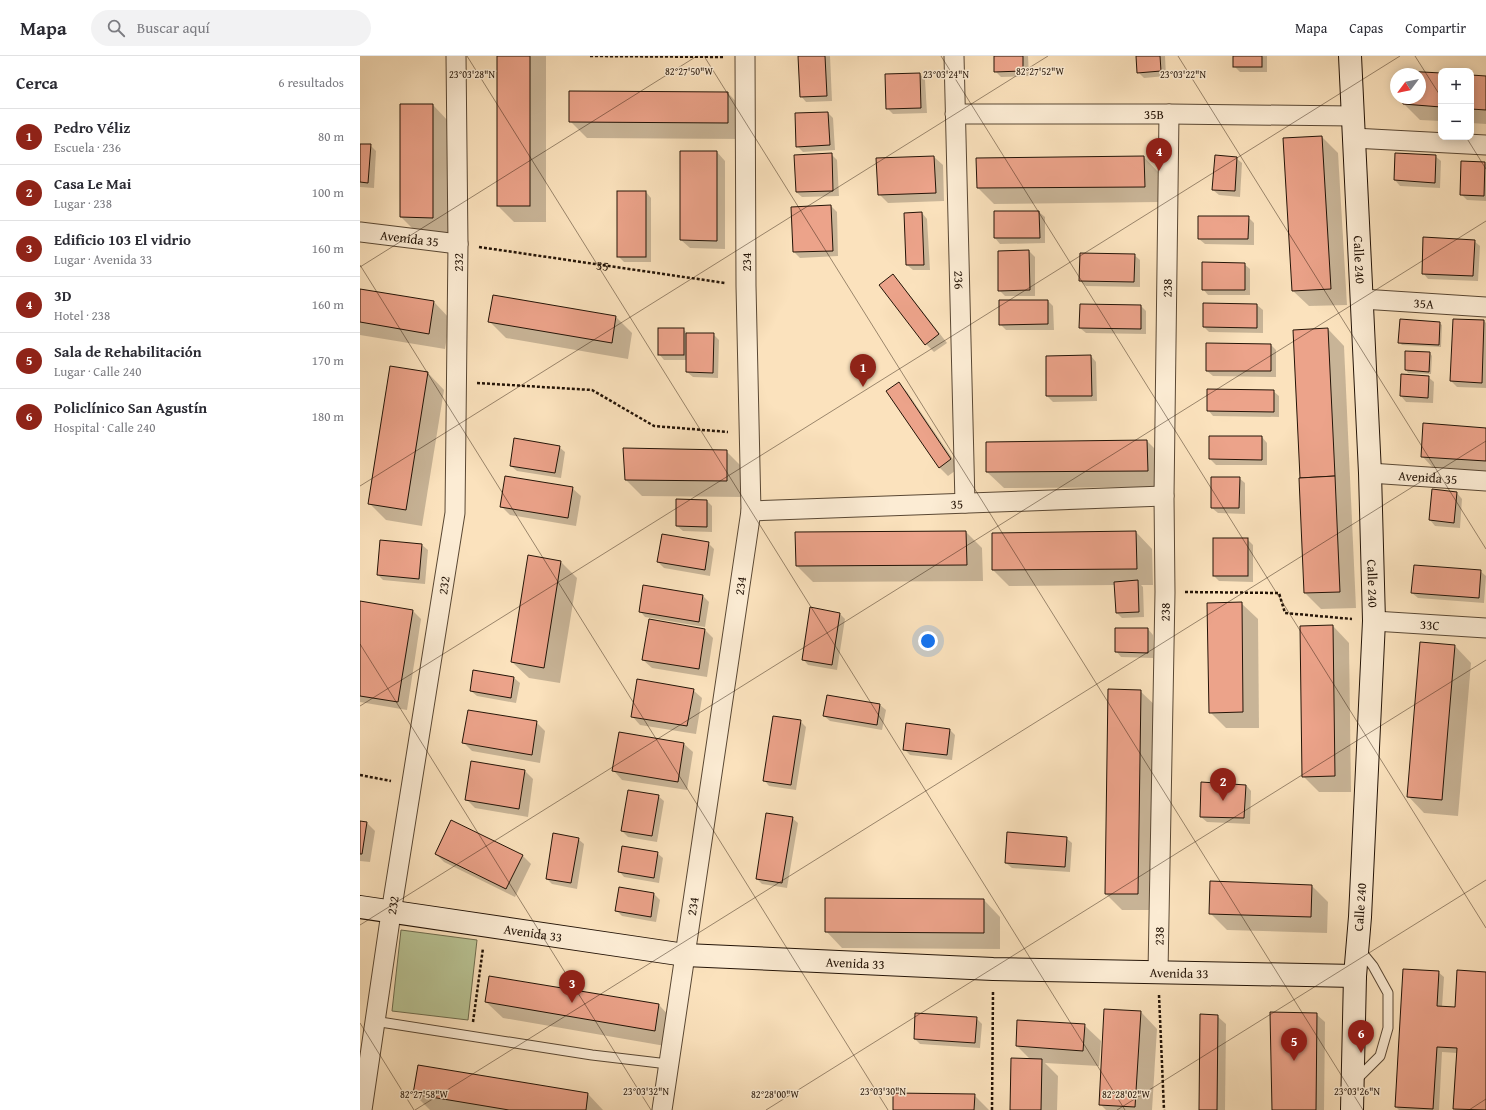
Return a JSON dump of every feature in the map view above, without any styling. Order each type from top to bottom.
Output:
[{"type":"street","name":"232","points":[[362,1110],[374,1021],[455,513],[458,244],[456,56]]},
{"type":"street","name":"236","points":[[954,56],[965,503]]},
{"type":"street","name":"Calle 240","points":[[1350,56],[1370,473],[1374,621],[1360,909],[1355,976],[1352,1110]]},
{"type":"street","name":"234","points":[[662,1110],[751,511],[746,286],[745,57]]},
{"type":"street","name":"35B","points":[[955,114],[1352,116]]},
{"type":"street","name":"238","points":[[1158,972],[1165,592],[1164,496],[1169,114]]},
{"type":"street","points":[[1353,138],[1486,145]]},
{"type":"street","name":"Avenida 35","points":[[360,232],[458,244]]},
{"type":"street","name":"35A","points":[[1362,299],[1486,307]]},
{"type":"street","name":"Avenida 35","points":[[1370,473],[1486,480]]},
{"type":"street","name":"35","points":[[751,511],[1164,496]]},
{"type":"street","name":"33C","points":[[1374,621],[1486,628]]},
{"type":"street","name":"Avenida 33","points":[[360,907],[391,913],[684,955],[993,969],[1355,976]]},
{"type":"lane","points":[[1353,1082],[1380,1056],[1388,1028],[1388,993],[1373,966],[1357,947]]},
{"type":"lane","points":[[374,1021],[592,1055],[668,1064]]},
{"type":"path","points":[[590,56],[745,57]]},
{"type":"path","name":"35","points":[[458,244],[746,286]]},
{"type":"path","points":[[457,382],[592,390],[654,426],[750,434]]},
{"type":"path","points":[[1165,592],[1279,593],[1285,613],[1374,621]]},
{"type":"path","points":[[360,775],[411,784]]},
{"type":"path","points":[[471,1036],[486,926]]},
{"type":"path","points":[[992,1110],[993,969]]},
{"type":"path","points":[[1158,972],[1164,1110]]},
{"type":"green space","points":[[401,930],[477,940],[468,1020],[392,1011]]},
{"type":"building","points":[[497,56],[530,56],[530,206],[497,206]]},
{"type":"building","points":[[798,56],[825,56],[827,96],[800,97]]},
{"type":"building","points":[[994,56],[1023,56],[1023,71],[994,72]]},
{"type":"building","points":[[1136,56],[1160,56],[1161,71],[1137,73]]},
{"type":"building","points":[[1233,56],[1262,56],[1262,67],[1233,67]]},
{"type":"building","points":[[1426,72],[1438,73],[1438,107],[1403,104],[1426,104]]},
{"type":"building","points":[[920,73],[921,108],[886,109],[885,74]]},
{"type":"building","points":[[1474,75],[1486,76],[1486,110],[1474,109]]},
{"type":"building","points":[[569,91],[728,92],[728,123],[569,122]]},
{"type":"building","points":[[400,104],[433,104],[433,218],[400,217]]},
{"type":"building","points":[[828,112],[830,145],[796,147],[795,113]]},
{"type":"building","points":[[1322,136],[1331,289],[1292,291],[1283,138]]},
{"type":"building","points":[[360,144],[371,144],[368,183],[360,182]]},
{"type":"building","points":[[680,151],[717,151],[717,241],[680,240]]},
{"type":"building","points":[[832,153],[833,191],[796,192],[794,155]]},
{"type":"building","points":[[1395,153],[1436,155],[1435,183],[1394,180]]},
{"type":"building","points":[[1215,155],[1237,157],[1235,191],[1212,190]]},
{"type":"building","points":[[934,156],[936,193],[878,195],[876,158]]},
{"type":"building","points":[[1144,156],[1145,187],[977,188],[976,158]]},
{"type":"building","points":[[1461,161],[1485,162],[1484,196],[1460,195]]},
{"type":"building","points":[[617,191],[646,191],[646,257],[617,257]]},
{"type":"building","points":[[831,205],[833,251],[793,252],[791,207]]},
{"type":"building","points":[[994,211],[1039,211],[1040,238],[994,238]]},
{"type":"building","points":[[922,212],[924,265],[906,265],[904,213]]},
{"type":"building","points":[[1198,216],[1249,216],[1248,239],[1198,239]]},
{"type":"building","points":[[1423,237],[1475,240],[1473,276],[1422,274]]},
{"type":"building","points":[[1029,250],[1030,290],[998,291],[998,251]]},
{"type":"building","points":[[1080,253],[1135,254],[1134,282],[1079,281]]},
{"type":"building","points":[[1202,262],[1245,263],[1245,290],[1202,290]]},
{"type":"building","points":[[893,274],[939,334],[925,345],[879,285]]},
{"type":"building","points":[[360,289],[434,301],[429,334],[360,322]]},
{"type":"building","points":[[493,295],[616,316],[612,343],[488,322]]},
{"type":"building","points":[[999,300],[1048,300],[1048,324],[999,325]]},
{"type":"building","points":[[1203,303],[1257,304],[1257,328],[1203,327]]},
{"type":"building","points":[[1080,304],[1141,305],[1141,329],[1079,328]]},
{"type":"building","points":[[1400,319],[1440,322],[1439,345],[1398,343]]},
{"type":"building","points":[[1453,319],[1484,320],[1482,383],[1450,381]]},
{"type":"building","points":[[658,328],[684,328],[684,355],[658,355]]},
{"type":"building","points":[[1328,328],[1335,476],[1300,478],[1293,330]]},
{"type":"building","points":[[686,333],[714,333],[713,373],[686,372]]},
{"type":"building","points":[[1206,343],[1271,344],[1271,371],[1206,371]]},
{"type":"building","points":[[1405,351],[1430,352],[1429,372],[1405,370]]},
{"type":"building","points":[[1091,355],[1092,396],[1046,396],[1046,356]]},
{"type":"building","points":[[390,366],[428,372],[406,510],[368,504]]},
{"type":"building","points":[[1401,374],[1429,376],[1428,398],[1400,396]]},
{"type":"building","points":[[899,382],[951,459],[939,468],[886,391]]},
{"type":"building","points":[[1207,389],[1274,390],[1274,412],[1207,411]]},
{"type":"building","points":[[1423,423],[1486,428],[1486,461],[1421,457]]},
{"type":"building","points":[[1209,436],[1262,436],[1262,460],[1209,459]]},
{"type":"building","points":[[514,438],[560,446],[555,473],[510,466]]},
{"type":"building","points":[[1147,440],[1148,471],[986,472],[986,442]]},
{"type":"building","points":[[623,448],[727,450],[727,481],[625,480]]},
{"type":"building","points":[[505,476],[573,487],[568,518],[500,507]]},
{"type":"building","points":[[1335,476],[1340,592],[1304,593],[1299,478]]},
{"type":"building","points":[[1211,477],[1240,477],[1239,508],[1211,508]]},
{"type":"building","points":[[1432,489],[1457,492],[1454,523],[1429,520]]},
{"type":"building","points":[[676,499],[707,500],[707,527],[676,526]]},
{"type":"building","points":[[966,531],[967,565],[796,566],[795,532]]},
{"type":"building","points":[[1136,531],[1137,569],[992,570],[992,533]]},
{"type":"building","points":[[662,534],[709,542],[705,570],[657,562]]},
{"type":"building","points":[[1213,538],[1248,538],[1248,576],[1213,576]]},
{"type":"building","points":[[380,540],[422,544],[419,579],[377,575]]},
{"type":"building","points":[[528,555],[561,561],[544,668],[511,662]]},
{"type":"building","points":[[1414,565],[1481,570],[1479,598],[1411,593]]},
{"type":"building","points":[[1138,580],[1139,612],[1116,613],[1114,582]]},
{"type":"building","points":[[643,585],[703,595],[699,622],[639,612]]},
{"type":"building","points":[[360,601],[413,610],[398,702],[360,696]]},
{"type":"building","points":[[1242,602],[1243,712],[1209,713],[1207,603]]},
{"type":"building","points":[[810,607],[840,613],[832,665],[802,660]]},
{"type":"building","points":[[649,619],[705,629],[699,669],[642,660]]},
{"type":"building","points":[[1333,625],[1335,776],[1302,777],[1300,626]]},
{"type":"building","points":[[1115,628],[1148,628],[1148,653],[1115,652]]},
{"type":"building","points":[[1420,642],[1455,645],[1442,800],[1407,797]]},
{"type":"building","points":[[473,670],[514,677],[511,698],[470,691]]},
{"type":"building","points":[[637,679],[694,689],[687,726],[631,717]]},
{"type":"building","points":[[1108,689],[1141,690],[1138,894],[1105,894]]},
{"type":"building","points":[[827,695],[880,704],[877,725],[823,716]]},
{"type":"building","points":[[468,710],[537,721],[532,755],[462,743]]},
{"type":"building","points":[[773,716],[801,720],[791,785],[763,781]]},
{"type":"building","points":[[906,723],[950,729],[947,755],[903,750]]},
{"type":"building","points":[[619,732],[684,743],[678,782],[612,771]]},
{"type":"building","points":[[471,761],[525,770],[519,809],[465,800]]},
{"type":"building","points":[[1201,782],[1246,785],[1244,818],[1200,817]]},
{"type":"building","points":[[628,790],[659,795],[652,836],[621,831]]},
{"type":"building","points":[[766,813],[793,817],[782,883],[756,879]]},
{"type":"building","points":[[451,820],[523,855],[506,889],[435,854]]},
{"type":"building","points":[[360,821],[367,822],[362,854],[360,854]]},
{"type":"building","points":[[1007,832],[1067,837],[1065,867],[1005,863]]},
{"type":"building","points":[[553,833],[579,838],[571,883],[546,879]]},
{"type":"building","points":[[622,846],[658,852],[654,878],[618,872]]},
{"type":"building","points":[[1210,881],[1312,885],[1311,917],[1209,914]]},
{"type":"building","points":[[619,887],[654,893],[651,917],[615,911]]},
{"type":"building","points":[[825,898],[984,899],[984,933],[825,932]]},
{"type":"building","points":[[1403,969],[1439,971],[1437,1006],[1455,1007],[1457,970],[1486,972],[1486,1110],[1453,1109],[1457,1048],[1437,1047],[1433,1109],[1395,1107]]},
{"type":"building","points":[[489,976],[659,1004],[655,1031],[485,1002]]},
{"type":"building","points":[[1104,1009],[1141,1011],[1135,1107],[1099,1105]]},
{"type":"building","points":[[1270,1012],[1317,1013],[1316,1110],[1272,1110]]},
{"type":"building","points":[[915,1013],[977,1017],[975,1043],[914,1039]]},
{"type":"building","points":[[1200,1014],[1218,1015],[1217,1110],[1199,1110]]},
{"type":"building","points":[[1017,1020],[1085,1024],[1083,1051],[1016,1046]]},
{"type":"building","points":[[1011,1058],[1042,1059],[1041,1110],[1010,1110]]},
{"type":"building","points":[[418,1065],[588,1093],[586,1110],[509,1110],[413,1094]]},
{"type":"building","points":[[893,1093],[975,1094],[974,1110],[893,1110]]},
{"type":"place","name":"3D","points":[[1159,171]]},
{"type":"place","name":"Pedro Véliz","points":[[863,387]]},
{"type":"place","name":"Casa Le Mai","points":[[1223,801]]},
{"type":"place","name":"Edificio 103 El vidrio","points":[[572,1003]]},
{"type":"place","name":"Policlínico San Agustín","points":[[1361,1053]]},
{"type":"place","name":"Sala de Rehabilitación","points":[[1294,1061]]}]
